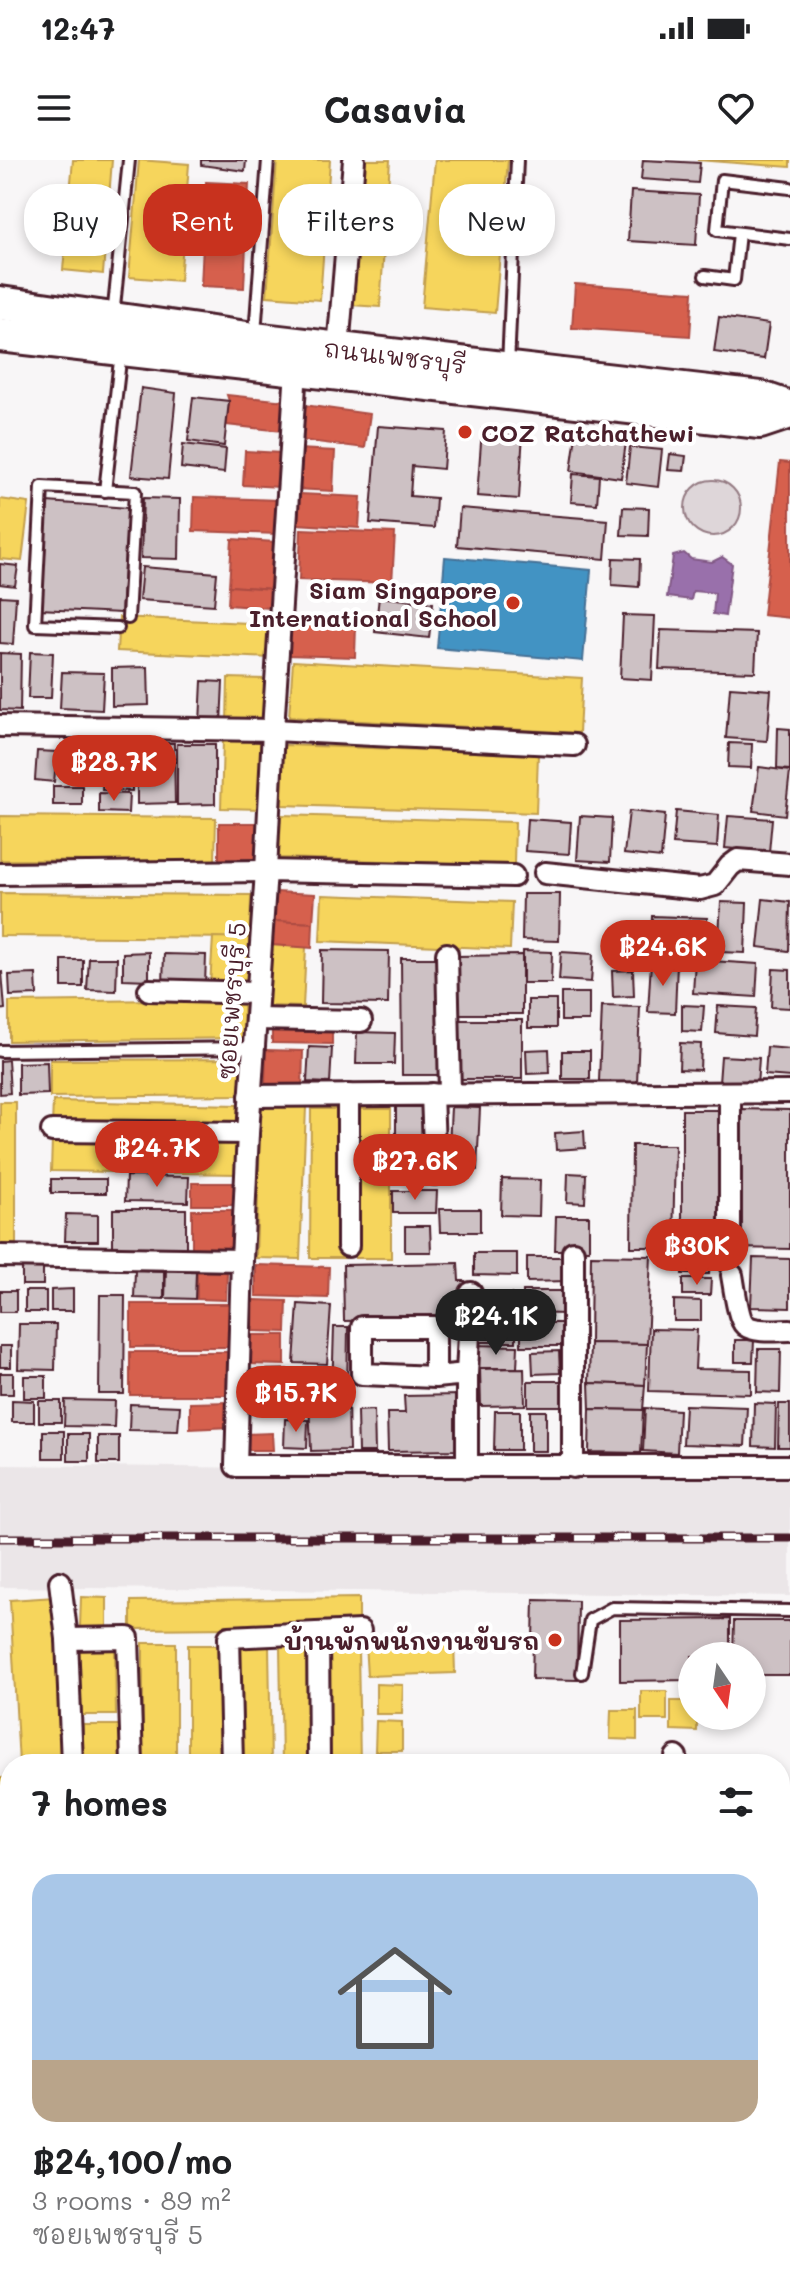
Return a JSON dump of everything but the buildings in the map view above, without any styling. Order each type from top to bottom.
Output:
[{"type":"main road","name":"ถนนเพชรบุรี","points":[[0,303],[254,339],[761,398],[790,410]]},
{"type":"main road","name":"ถนนเพชรบุรี","points":[[0,335],[760,422],[790,410]]},
{"type":"street","points":[[338,349],[354,160]]},
{"type":"street","name":"ซอยเพชรบุรี 5","points":[[296,369],[250,1096],[236,1466],[790,1466]]},
{"type":"street","points":[[0,726],[273,730],[574,745]]},
{"type":"street","points":[[545,873],[700,889],[715,885],[738,860],[790,864]]},
{"type":"street","points":[[0,874],[266,871],[513,876]]},
{"type":"street","points":[[435,1174],[447,954]]},
{"type":"street","points":[[149,990],[257,993]]},
{"type":"street","points":[[256,1019],[361,1021]]},
{"type":"street","points":[[250,1096],[790,1092]]},
{"type":"street","points":[[730,1093],[730,1235]]},
{"type":"street","points":[[348,1095],[348,1246]]},
{"type":"street","points":[[52,1131],[248,1133]]},
{"type":"street","points":[[573,1252],[573,1467]]},
{"type":"street","points":[[0,1256],[242,1260]]},
{"type":"street","points":[[732,1275],[745,1325],[756,1329],[790,1330]]},
{"type":"street","points":[[467,1467],[471,1293]]},
{"type":"street","points":[[435,1377],[467,1374]]},
{"type":"street","points":[[60,1582],[67,1639],[72,1754]]},
{"type":"street","points":[[232,1754],[229,1637],[360,1631]]},
{"type":"street","points":[[318,1633],[319,1754]]},
{"type":"street","points":[[67,1639],[128,1638],[132,1754]]},
{"type":"lane","points":[[113,319],[129,160]]},
{"type":"lane","points":[[254,339],[268,160]]},
{"type":"lane","points":[[508,369],[517,160]]},
{"type":"lane","points":[[790,188],[722,180],[717,230],[790,239]]},
{"type":"lane","points":[[705,276],[734,280],[739,233]]},
{"type":"lane","points":[[105,491],[121,350]]},
{"type":"lane","points":[[118,628],[35,625],[42,487],[135,492],[128,618]]},
{"type":"lane","points":[[0,1051],[254,1048]]},
{"type":"lane","points":[[582,1673],[590,1620],[612,1608],[790,1611]]},
{"type":"shaded area","points":[[713,480],[733,488],[741,508],[733,528],[713,536],[693,528],[685,508],[693,488]]},
{"type":"shaded area","points":[[0,1465],[790,1474],[790,1596],[0,1587]]},
{"type":"railway","points":[[0,1538],[790,1538]]},
{"type":"place","name":"COZ Ratchathewi","points":[[465,432]]},
{"type":"place","name":"Siam Singapore International School","points":[[513,603]]},
{"type":"place","name":"บ้านพักพนักงานขับรถ","points":[[555,1640]]}]
